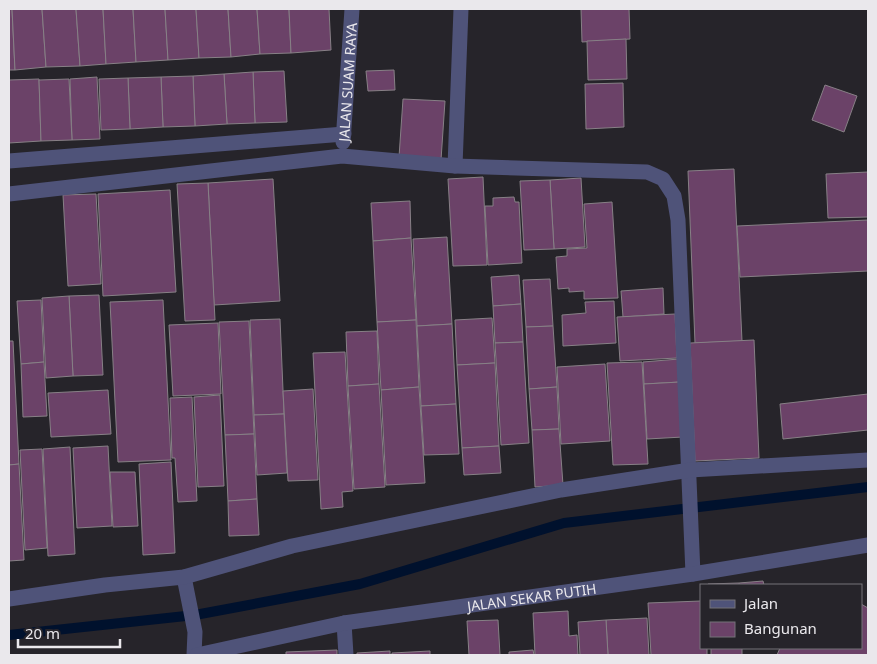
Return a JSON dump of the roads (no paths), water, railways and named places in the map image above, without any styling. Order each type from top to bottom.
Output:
[{"type":"street","name":"JALAN SUAM RAYA","points":[[342,156],[352,9]]},
{"type":"street","points":[[455,166],[461,9]]},
{"type":"street","points":[[9,161],[344,134]]},
{"type":"street","points":[[9,194],[342,156],[455,166],[647,172],[663,179],[674,196],[678,220],[693,574]]},
{"type":"street","points":[[9,599],[184,576],[292,546],[561,490],[690,475],[868,460]]},
{"type":"street","name":"JALAN SEKAR PUTIH","points":[[196,655],[344,623],[693,574],[868,545]]},
{"type":"street","points":[[184,576],[195,632],[196,655]]},
{"type":"street","points":[[344,623],[346,655]]},
{"type":"waterway","points":[[9,635],[195,615],[360,584],[564,523],[868,487]]}]
